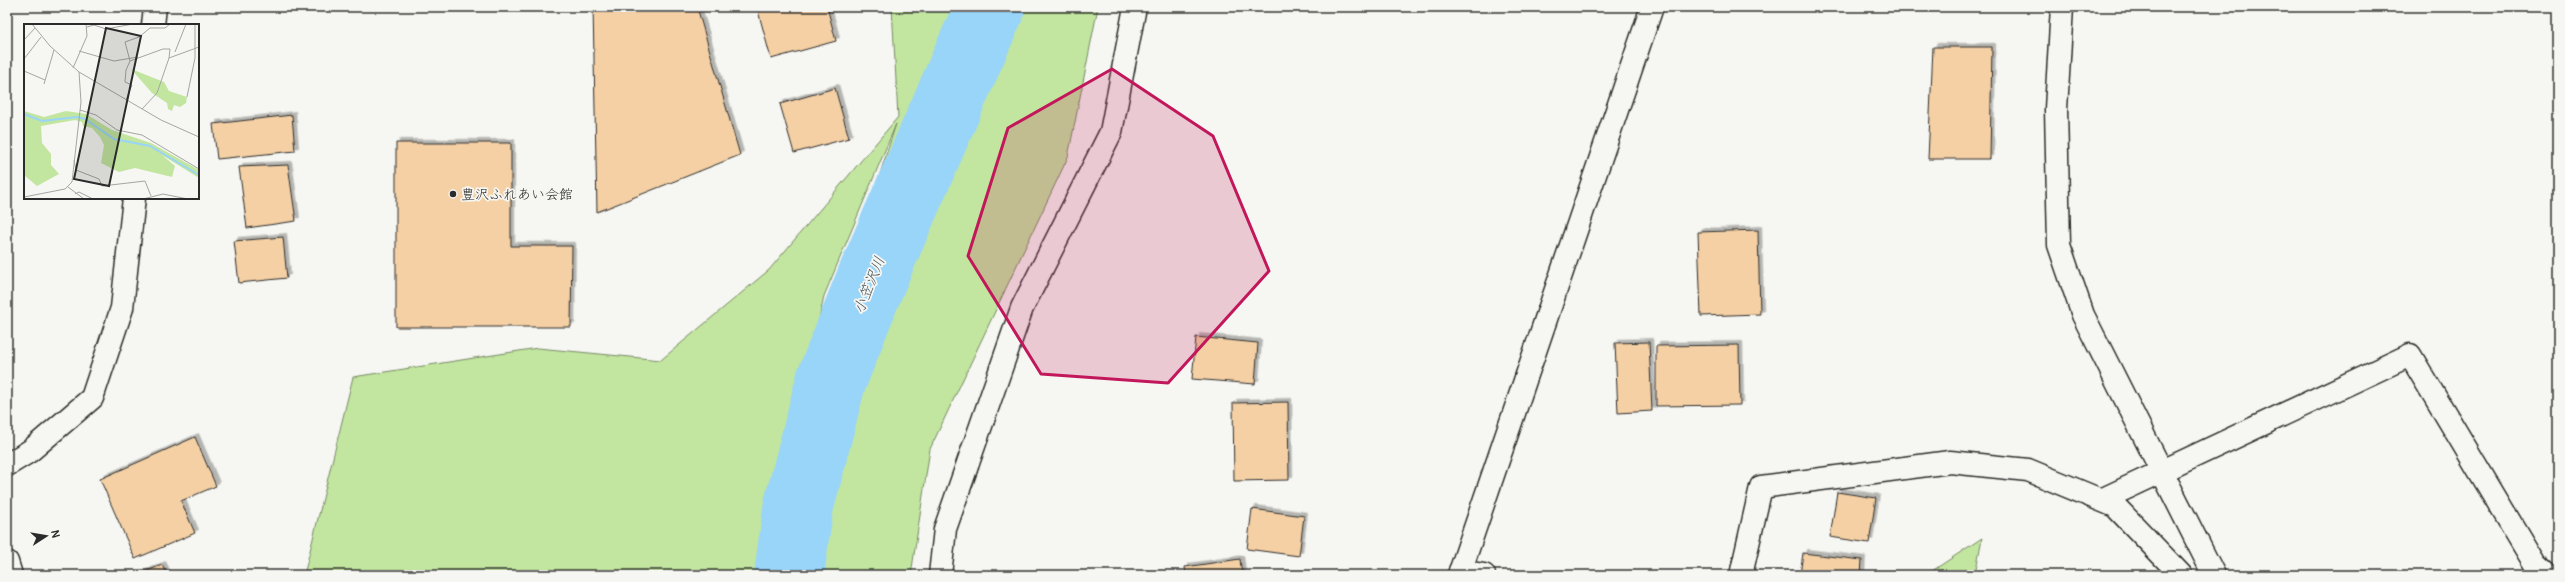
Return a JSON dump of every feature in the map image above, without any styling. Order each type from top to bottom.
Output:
[{"type":"street","points":[[153,24],[155,7]]},
{"type":"street","points":[[940,575],[945,528],[1022,308],[1111,132],[1135,7]]},
{"type":"street","points":[[1484,575],[1460,573],[1652,7]]},
{"type":"street","points":[[2062,7],[2056,109],[2059,245],[2083,315],[2214,575]]},
{"type":"street","points":[[7,465],[30,451],[92,398],[122,308],[134,199]]},
{"type":"street","points":[[2101,500],[2410,355],[2535,564],[2547,575]]},
{"type":"street","points":[[1741,575],[1761,487],[1950,462],[2028,470],[2115,506],[2181,575]]},
{"type":"street","points":[[7,562],[11,575]]},
{"type":"highlighted area","points":[[1112,69],[1213,136],[1269,271],[1168,383],[1041,374],[968,256],[1008,128]]},
{"type":"green space","points":[[892,7],[1098,7],[1068,157],[930,449],[911,575],[304,575],[353,377],[538,348],[661,360],[769,270],[898,117]],"holes":[[[896,124],[791,447],[824,296]]]},
{"type":"green space","points":[[1982,538],[1975,575],[1926,575]]},
{"type":"building","points":[[593,7],[697,7],[740,155],[597,212]]},
{"type":"building","points":[[757,7],[827,7],[836,41],[771,59]]},
{"type":"building","points":[[1933,47],[1992,47],[1990,159],[1928,159]]},
{"type":"building","points":[[835,88],[849,138],[794,153],[780,104]]},
{"type":"building","points":[[292,115],[295,151],[217,159],[213,124]]},
{"type":"building","name":"豊沢ふれあい会館","points":[[396,143],[511,143],[511,246],[572,246],[571,327],[396,327]]},
{"type":"building","points":[[288,165],[296,221],[247,228],[239,167]]},
{"type":"building","points":[[1758,230],[1760,314],[1701,316],[1698,232]]},
{"type":"building","points":[[283,237],[287,278],[239,283],[234,241]]},
{"type":"building","points":[[1196,337],[1258,343],[1255,384],[1192,379]]},
{"type":"building","points":[[1649,342],[1652,411],[1618,413],[1615,343]]},
{"type":"building","points":[[1739,345],[1740,405],[1656,406],[1656,346]]},
{"type":"building","points":[[1288,402],[1289,480],[1234,481],[1233,403]]},
{"type":"building","points":[[195,437],[216,486],[181,501],[195,533],[135,559],[100,479]]},
{"type":"building","points":[[1837,492],[1876,498],[1869,543],[1830,537]]},
{"type":"building","points":[[1252,509],[1304,516],[1299,556],[1247,549]]},
{"type":"building","points":[[1803,553],[1862,560],[1861,575],[1800,575]]},
{"type":"building","points":[[1240,559],[1242,575],[1186,575],[1185,567]]},
{"type":"building","points":[[162,565],[167,575],[137,575]]},
{"type":"waterway","name":"小笠沢川","points":[[789,575],[798,509],[831,381],[871,280],[990,7]]},
{"type":"place","name":"豊沢ふれあい会館","points":[[453,194]]}]
